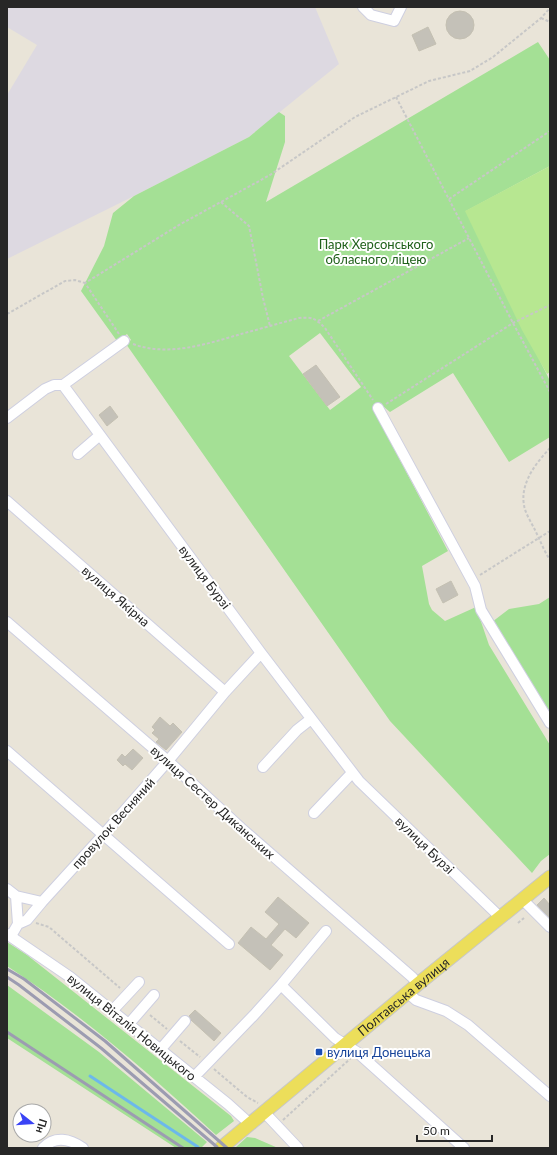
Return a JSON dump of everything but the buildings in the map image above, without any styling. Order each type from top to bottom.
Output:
[{"type":"main road","name":"Полтавська вулиця","points":[[221,1148],[407,992],[550,877]]},
{"type":"street","points":[[363,7],[372,14],[394,21],[402,7]]},
{"type":"street","points":[[7,418],[45,389],[54,384],[63,386],[124,341]]},
{"type":"street","name":"вулиця Бурзі","points":[[63,386],[261,653],[359,782],[500,917]]},
{"type":"street","points":[[378,408],[472,580],[481,610],[550,723]]},
{"type":"street","points":[[78,454],[100,435]]},
{"type":"street","name":"вулиця Якірна","points":[[7,501],[225,692]]},
{"type":"street","name":"вулиця Сестер Диканських","points":[[7,622],[168,761],[241,828],[418,984]]},
{"type":"street","name":"провулок Весняний","points":[[9,935],[18,924],[27,920],[103,835],[168,761],[225,692],[261,653]]},
{"type":"street","points":[[263,767],[297,730],[311,718]]},
{"type":"street","points":[[7,751],[228,944]]},
{"type":"street","points":[[314,813],[352,773]]},
{"type":"street","points":[[7,889],[16,896],[42,902]]},
{"type":"street","points":[[16,896],[18,924]]},
{"type":"street","points":[[522,899],[550,927]]},
{"type":"street","points":[[194,1077],[254,1015],[326,932]]},
{"type":"street","name":"вулиця Віталія Новицького","points":[[9,935],[70,977],[250,1123]]},
{"type":"street","points":[[112,1011],[139,982]]},
{"type":"street","points":[[281,985],[335,1038],[357,1052],[464,1148]]},
{"type":"street","points":[[407,992],[416,1000],[446,1011],[468,1025],[550,1096]]},
{"type":"street","points":[[128,1025],[154,996]]},
{"type":"street","points":[[160,1050],[185,1021]]},
{"type":"street","points":[[264,1112],[298,1148]]},
{"type":"street","points":[[43,1148],[53,1141],[63,1139],[75,1142],[83,1148]]},
{"type":"path","points":[[85,283],[179,225],[270,174],[355,117],[429,81],[470,71],[493,57],[541,18],[550,8]]},
{"type":"path","points":[[541,18],[550,22]]},
{"type":"path","points":[[396,97],[550,392]]},
{"type":"path","points":[[448,198],[550,131]]},
{"type":"path","points":[[221,202],[250,226],[270,326]]},
{"type":"path","points":[[318,321],[469,238]]},
{"type":"path","points":[[7,314],[66,282],[75,280],[85,283],[124,341],[144,348],[172,349],[205,345],[299,318],[311,317],[318,321],[324,328],[378,408],[513,323],[550,305]]},
{"type":"path","points":[[550,448],[532,471],[526,484],[523,496],[524,506],[550,560]]},
{"type":"path","points":[[472,580],[550,531]]},
{"type":"path","points":[[518,923],[524,918]]},
{"type":"path","points":[[276,1126],[357,1052]]},
{"type":"shaded area","points":[[7,7],[315,7],[339,64],[249,137],[7,259],[7,95],[37,45],[7,27]]},
{"type":"green space","name":"Парк Херсонського обласного ліцею","points":[[538,42],[550,60],[550,166],[466,211],[550,381],[550,437],[509,462],[453,373],[390,412],[378,402],[374,411],[448,551],[422,566],[429,604],[432,610],[445,621],[476,607],[489,645],[550,745],[550,854],[541,861],[532,873],[390,721],[126,344],[131,340],[127,334],[117,341],[81,291],[104,246],[113,213],[134,196],[249,137],[279,112],[285,116],[285,142],[266,202]],"holes":[[[320,333],[361,387],[330,410],[289,356]]]},
{"type":"green space","points":[[550,166],[550,372],[547,374],[522,330],[465,211]]},
{"type":"green space","points":[[550,597],[550,718],[492,622],[509,609],[539,604]]},
{"type":"green space","points":[[7,942],[27,955],[231,1116],[234,1121],[216,1135],[115,1046],[62,1004],[7,966]]},
{"type":"green space","points":[[7,985],[99,1052],[207,1142],[201,1148],[176,1148],[7,1038]]},
{"type":"green space","points":[[247,1137],[255,1138],[278,1148],[235,1148]]},
{"type":"waterway","points":[[90,1076],[198,1147]]},
{"type":"railway","points":[[7,969],[24,979],[105,1041],[227,1148]]},
{"type":"railway","points":[[7,977],[101,1048],[217,1147]]},
{"type":"railway","points":[[7,1032],[183,1148]]},
{"type":"place","name":"вулиця Донецька","points":[[319,1052]]}]
